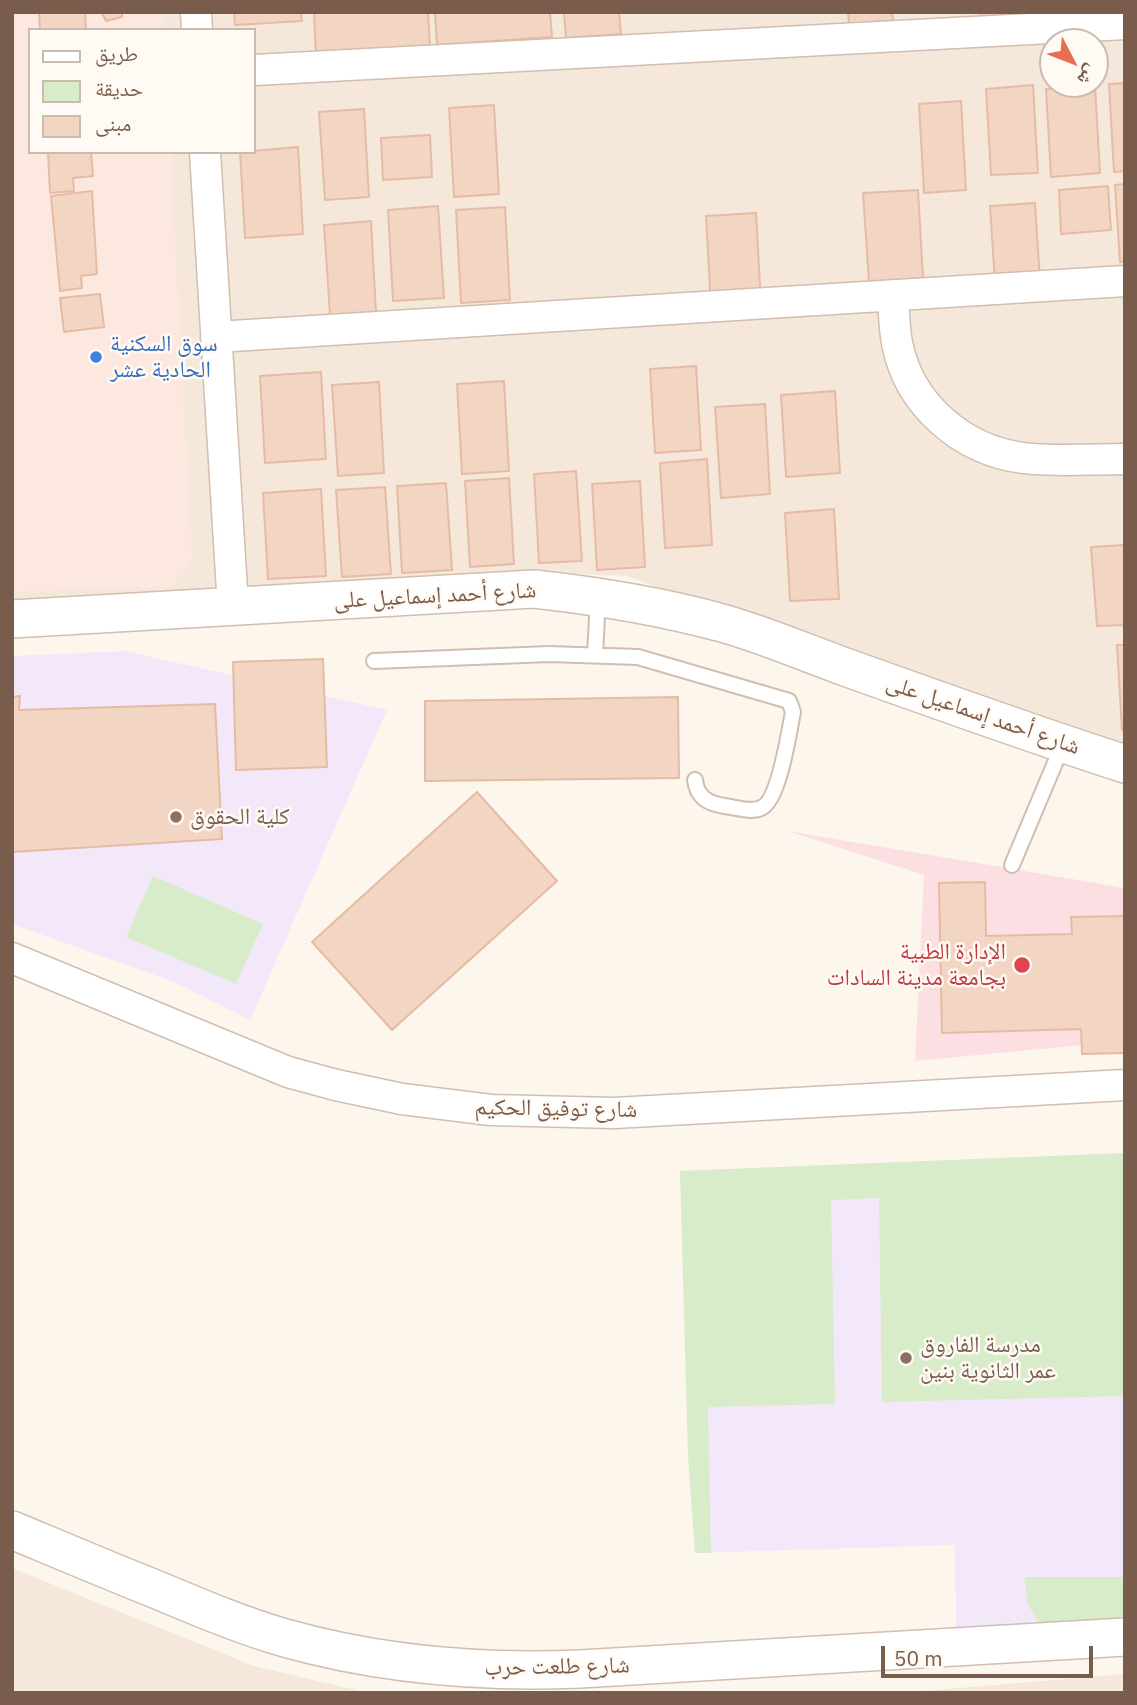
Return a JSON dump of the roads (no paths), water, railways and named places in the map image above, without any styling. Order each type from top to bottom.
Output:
[{"type":"street","points":[[256,70],[1125,24]]},
{"type":"street","points":[[205,154],[233,607]]},
{"type":"street","points":[[216,337],[1125,281]]},
{"type":"street","points":[[893,295],[897,344],[904,366],[914,387],[942,423],[960,436],[1003,455],[1026,458],[1125,459]]},
{"type":"street","name":"شارع أحمد إسماعيل على","points":[[12,619],[534,589],[598,596],[736,627],[1125,764]]},
{"type":"street","name":"شارع توفيق الحكيم","points":[[12,958],[288,1072],[402,1099],[491,1110],[614,1113],[1125,1085]]},
{"type":"street","name":"شارع طلعت حرب","points":[[12,1531],[226,1619],[284,1638],[343,1653],[462,1669],[580,1669],[1125,1637]]},
{"type":"lane","points":[[595,655],[598,596]]},
{"type":"lane","points":[[374,661],[549,654],[638,657],[789,701],[793,712],[774,795],[765,806],[754,810],[714,804],[700,796],[695,780]]},
{"type":"lane","points":[[1012,865],[1064,743]]},
{"type":"place","name":"سوق السكنية الحادية عشر","points":[[96,357]]},
{"type":"place","name":"كلية الحقوق","points":[[176,817]]},
{"type":"place","name":"الإدارة الطبية بجامعة مدينة السادات","points":[[1022,965]]},
{"type":"place","name":"مدرسة الفاروق عمر الثانوية بنين","points":[[906,1358]]}]
